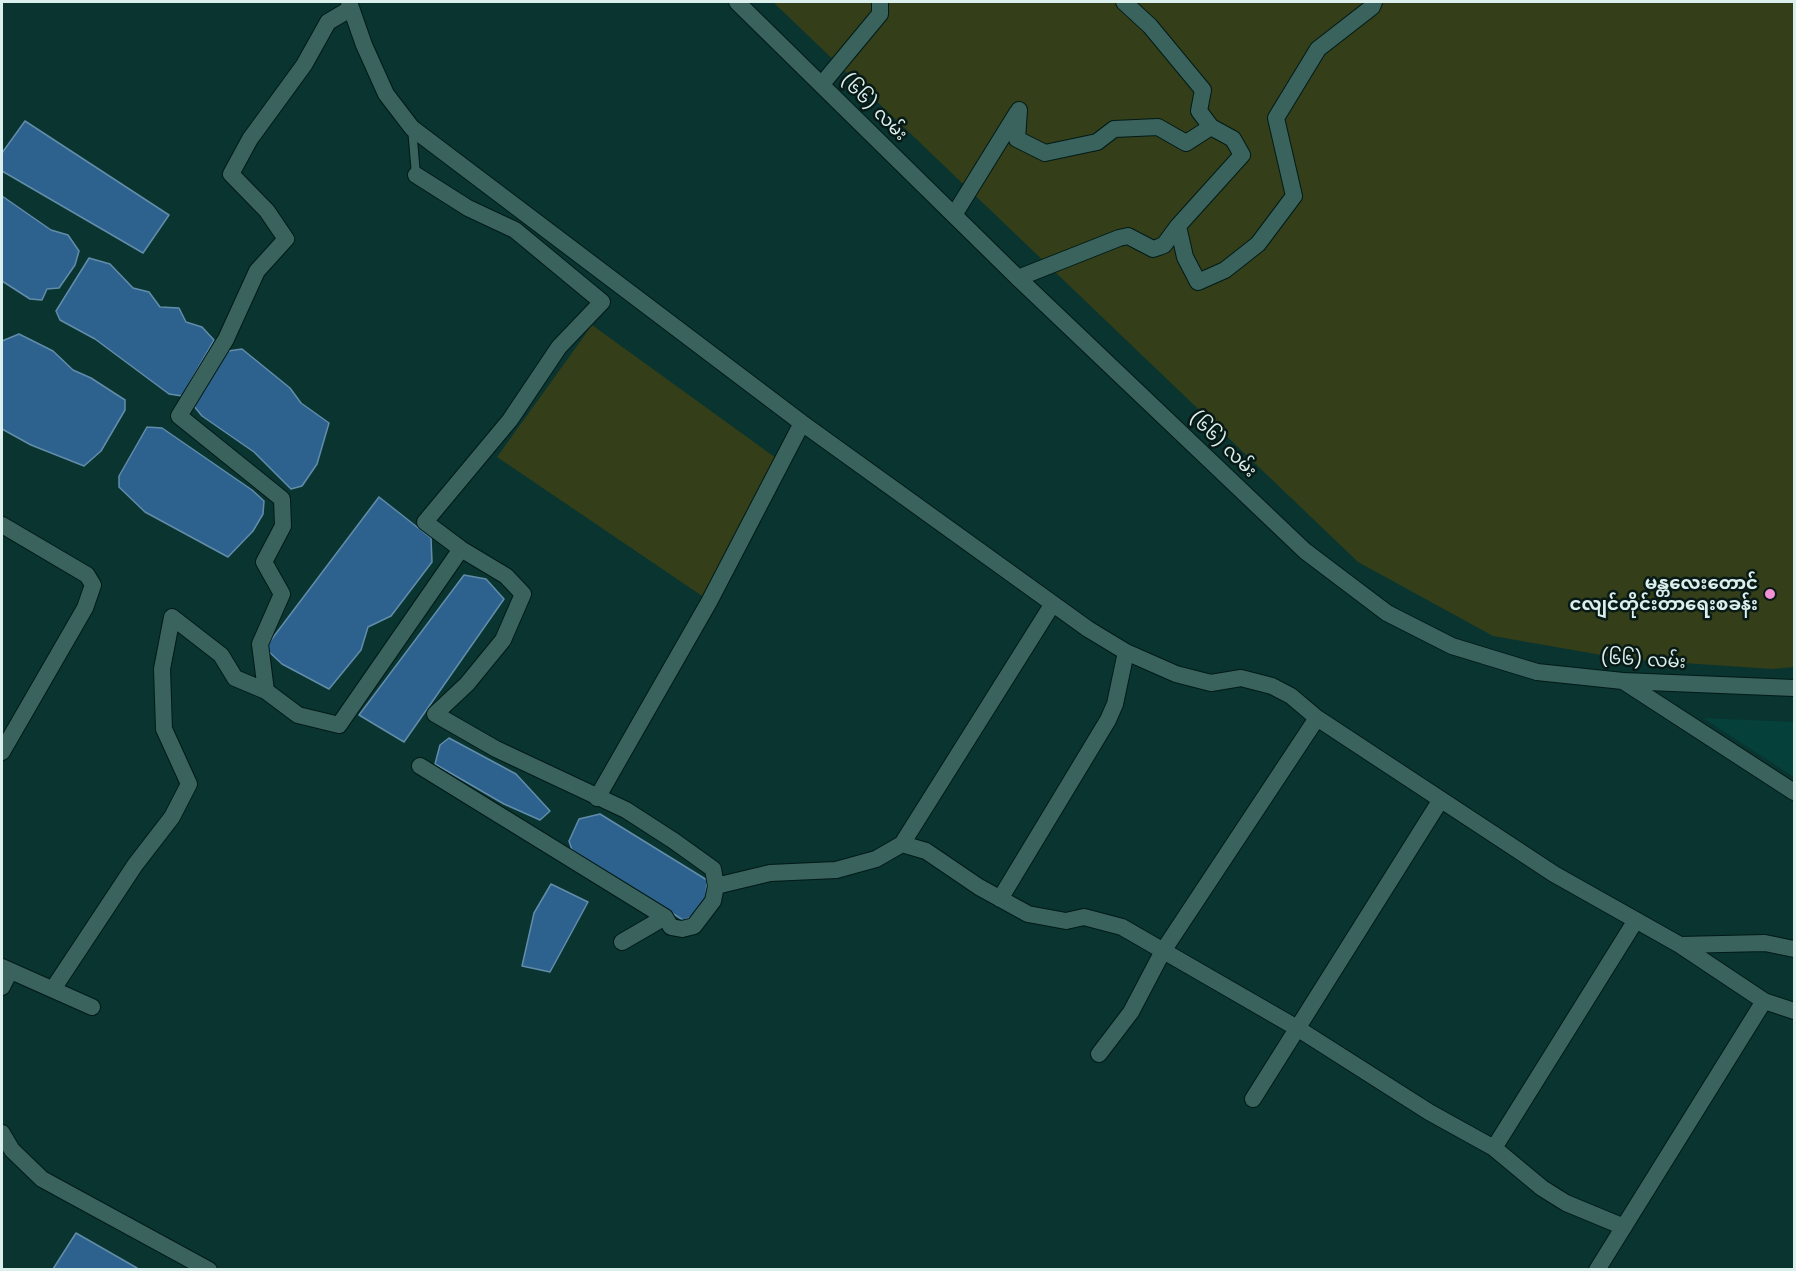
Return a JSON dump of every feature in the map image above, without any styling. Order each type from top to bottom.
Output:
[{"type":"street","name":"(၆၆) လမ်း","points":[[737,2],[1018,278],[1305,551],[1386,613],[1452,646],[1537,672],[1623,681],[1794,688]]},
{"type":"street","points":[[822,84],[880,14],[880,2]]},
{"type":"street","points":[[1018,278],[1119,238],[1128,236],[1153,249],[1164,245],[1242,154],[1233,139],[1211,127],[1199,111],[1203,90],[1150,26],[1124,2]]},
{"type":"street","points":[[1178,226],[1185,257],[1198,282],[1225,270],[1258,244],[1294,196],[1276,118],[1318,49],[1372,7],[1374,2]]},
{"type":"street","points":[[266,691],[260,644],[282,594],[264,562],[283,526],[282,499],[179,416],[226,339],[258,271],[286,239],[267,211],[231,174],[250,139],[304,65],[328,22],[350,5],[386,94],[412,128],[802,423],[1052,605],[1126,652],[1165,670],[1211,683],[1241,678],[1272,686],[1292,696],[1317,718],[1554,874],[1680,945],[1764,1000],[1794,1011]]},
{"type":"street","points":[[954,215],[1019,110],[1017,138],[1045,153],[1097,142],[1114,129],[1158,127],[1186,143],[1211,127]]},
{"type":"street","points":[[416,176],[468,208],[515,230],[602,302],[559,347],[510,420],[425,522],[461,549],[506,576],[523,594],[503,640],[467,684],[435,714],[496,749],[626,810],[705,862],[712,869],[716,886],[713,901],[694,926],[682,929],[671,927],[665,917],[420,766]]},
{"type":"street","points":[[597,798],[709,602],[802,423]]},
{"type":"street","points":[[2,525],[87,576],[93,585],[85,608],[2,752]]},
{"type":"street","points":[[53,989],[135,865],[172,817],[189,784],[164,729],[162,669],[172,617],[221,655],[235,678],[266,691],[298,715],[339,725],[461,549]]},
{"type":"street","points":[[716,886],[770,873],[836,870],[876,859],[902,844],[1052,605]]},
{"type":"street","points":[[1000,899],[1108,720],[1126,652]]},
{"type":"street","points":[[1623,681],[1794,792]]},
{"type":"street","points":[[1100,1054],[1131,1012],[1163,951],[1317,718]]},
{"type":"street","points":[[1253,1099],[1440,801]]},
{"type":"street","points":[[902,844],[926,851],[1000,899],[1028,914],[1048,920],[1066,921],[1084,917],[1122,927],[1297,1028],[1429,1112],[1494,1148],[1542,1188],[1566,1203],[1624,1227]]},
{"type":"street","points":[[622,942],[665,917]]},
{"type":"street","points":[[1494,1148],[1636,920]]},
{"type":"street","points":[[1680,945],[1765,943],[1794,949]]},
{"type":"street","points":[[2,987],[6,969],[92,1007]]},
{"type":"street","points":[[1597,1269],[1764,1000]]},
{"type":"street","points":[[2,1133],[12,1150],[42,1179],[209,1269]]},
{"type":"lane","points":[[412,128],[416,176]]},
{"type":"shaded area","points":[[25,121],[169,215],[143,253],[2,171],[2,153]]},
{"type":"shaded area","points":[[2,196],[51,230],[68,235],[79,251],[75,265],[59,288],[47,289],[42,300],[30,299],[2,281]]},
{"type":"shaded area","points":[[89,258],[110,264],[133,288],[149,292],[160,307],[179,308],[186,322],[202,327],[214,340],[182,396],[169,394],[95,339],[60,320],[56,311]]},
{"type":"shaded area","points":[[19,334],[53,351],[73,370],[91,378],[125,400],[125,410],[101,451],[84,466],[31,445],[2,429],[2,341]]},
{"type":"shaded area","points":[[242,349],[290,388],[301,403],[329,423],[317,464],[302,486],[291,489],[254,452],[202,416],[193,405],[228,351]]},
{"type":"shaded area","points":[[147,427],[162,428],[252,490],[264,501],[263,514],[253,531],[228,557],[145,512],[119,487],[119,476]]},
{"type":"shaded area","points":[[379,497],[431,538],[432,562],[391,616],[368,627],[361,650],[329,689],[282,664],[265,648]]},
{"type":"shaded area","points":[[464,575],[486,579],[504,599],[404,742],[359,715]]},
{"type":"shaded area","points":[[1703,718],[1794,722],[1794,777]]},
{"type":"shaded area","points":[[449,738],[516,774],[550,811],[540,820],[504,804],[435,764],[440,745]]},
{"type":"shaded area","points":[[600,814],[707,880],[706,897],[695,916],[683,920],[572,850],[569,841],[579,819]]},
{"type":"shaded area","points":[[551,884],[588,902],[550,972],[522,966],[534,913]]},
{"type":"shaded area","points":[[76,1233],[137,1268],[53,1269]]},
{"type":"green space","points":[[773,2],[1794,2],[1794,667],[1772,669],[1624,659],[1493,636],[1358,562]]},
{"type":"green space","points":[[592,325],[776,458],[705,598],[497,457]]},
{"type":"place","name":"မန္တလေးတောင် ငလျင်တိုင်းတာရေးစခန်း","points":[[1770,594]]}]
